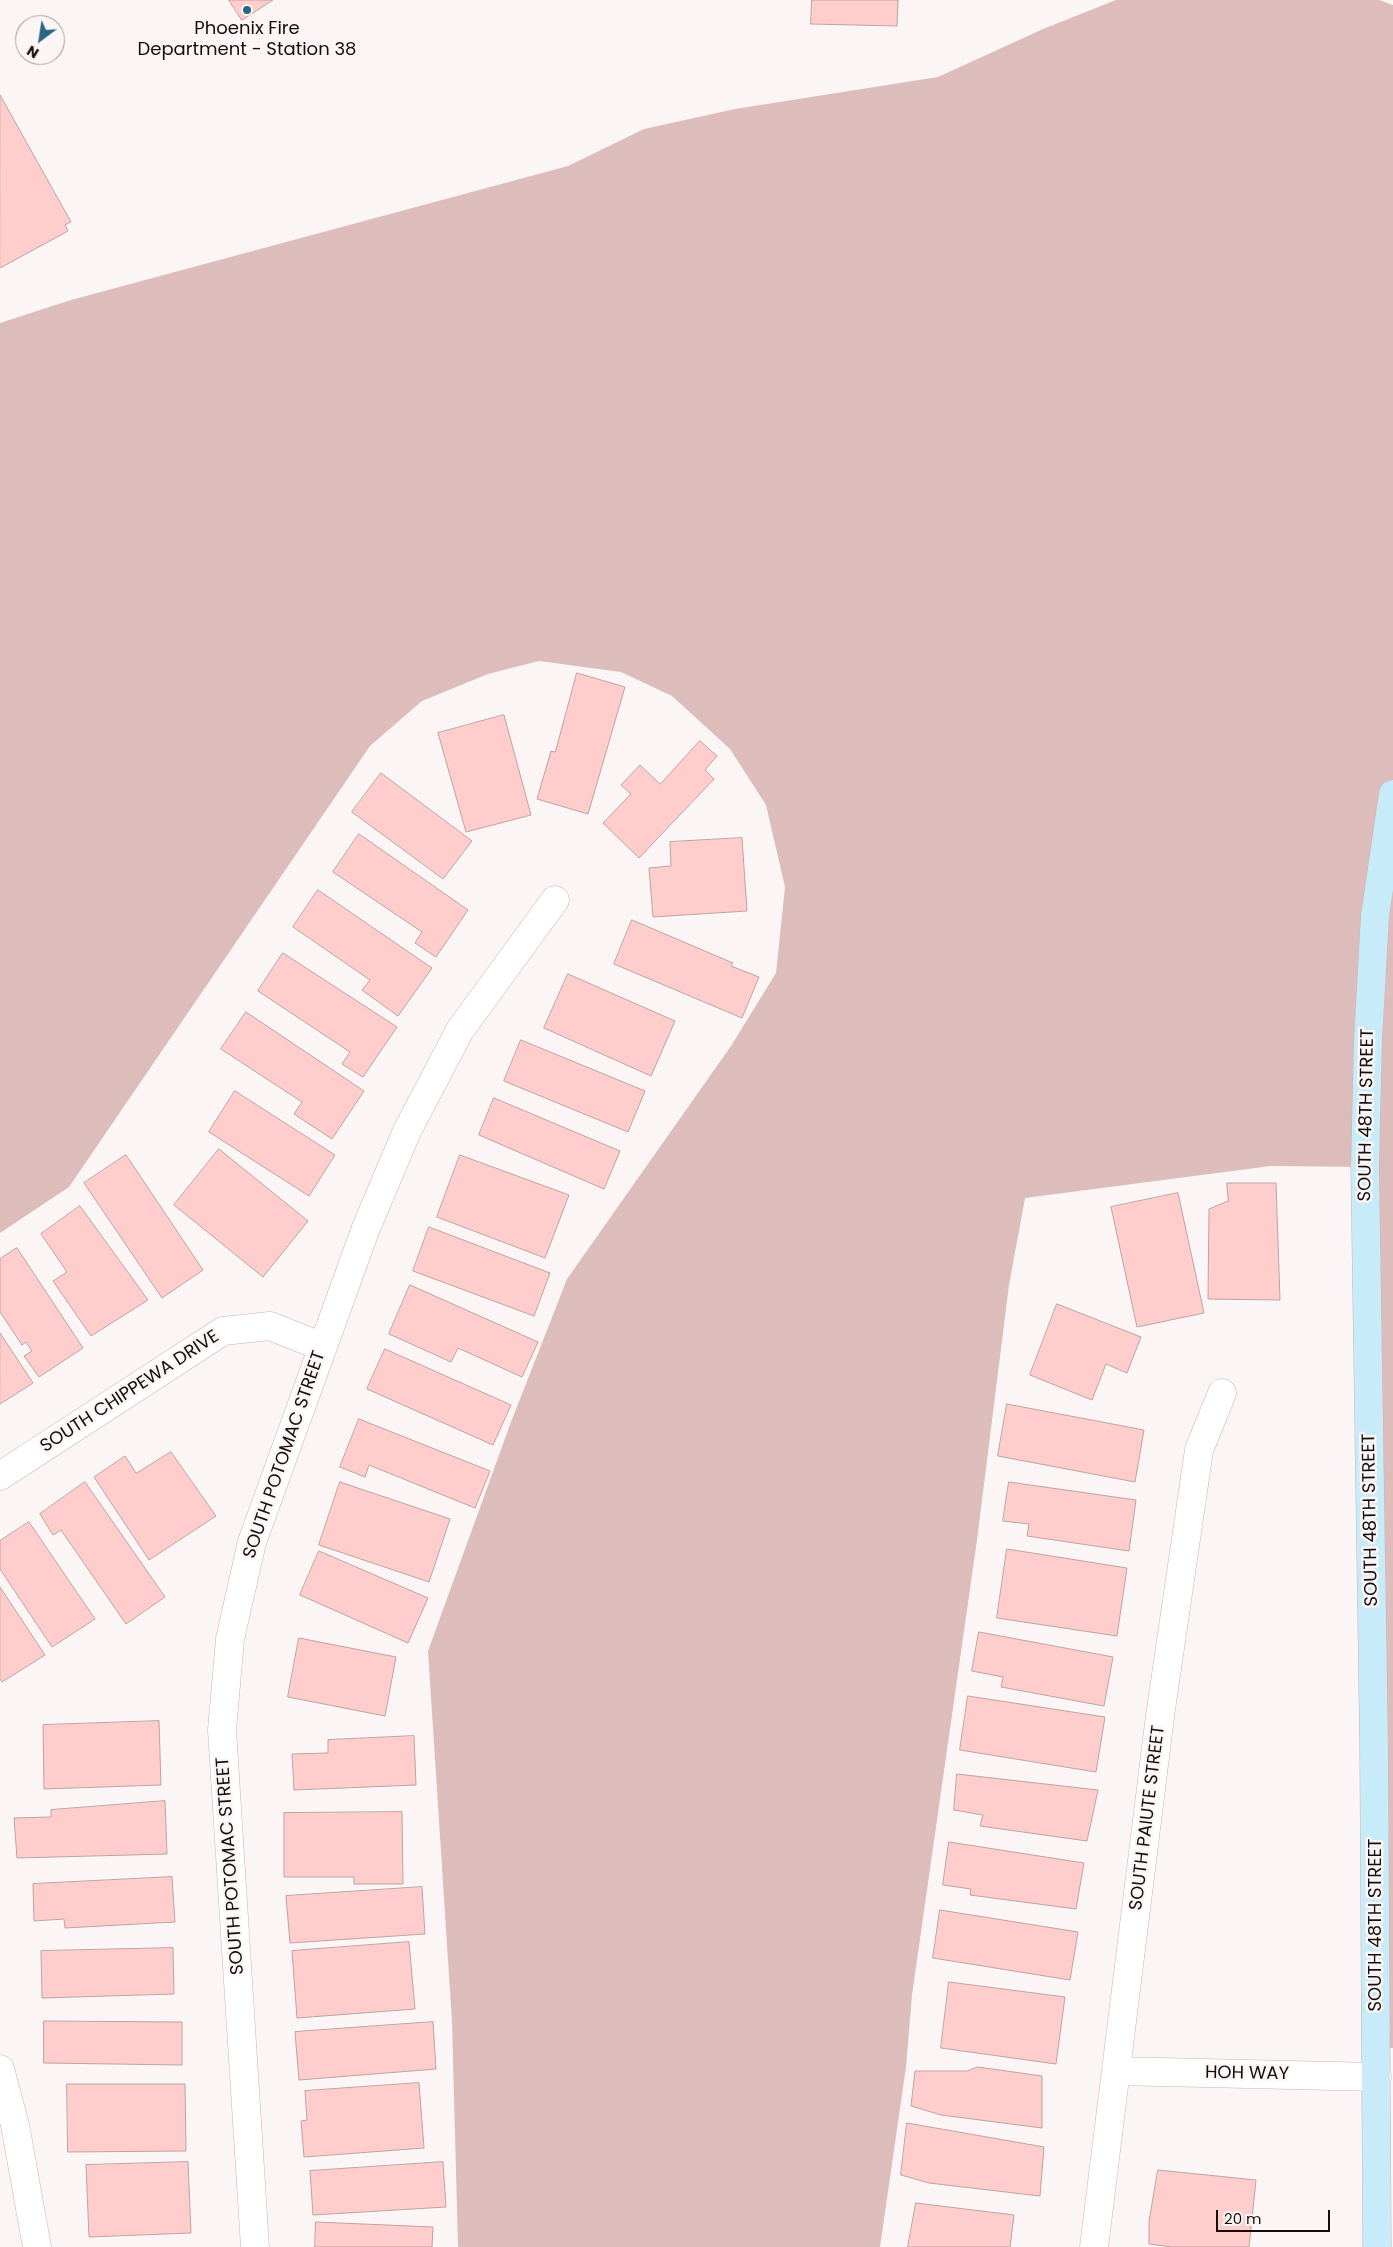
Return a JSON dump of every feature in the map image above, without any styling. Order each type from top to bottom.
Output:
[{"type":"main road","name":"SOUTH 48TH STREET","points":[[1377,2247],[1374,1738],[1365,1167],[1368,1040],[1375,916],[1393,794]]},
{"type":"street","name":"SOUTH POTOMAC STREET","points":[[255,2247],[222,1730],[230,1639],[252,1542],[366,1228],[407,1131],[460,1030],[555,900]]},
{"type":"street","name":"SOUTH CHIPPEWA DRIVE","points":[[0,1476],[223,1331],[270,1326],[323,1347]]},
{"type":"street","name":"SOUTH PAIUTE STREET","points":[[1094,2247],[1160,1716],[1199,1450],[1222,1393]]},
{"type":"street","points":[[0,2069],[15,2125],[37,2247]]},
{"type":"street","name":"HOH WAY","points":[[1117,2070],[1377,2077]]},
{"type":"shaded area","points":[[1116,0],[1379,0],[1393,5],[1393,2048],[1377,2048],[1365,1167],[1271,1166],[1025,1198],[1009,1285],[977,1540],[912,1995],[906,2067],[880,2247],[458,2247],[452,2022],[428,1651],[511,1422],[567,1279],[731,1046],[776,973],[785,887],[766,805],[730,749],[672,696],[621,672],[539,661],[488,674],[422,701],[370,746],[69,1187],[0,1233],[0,323],[71,300],[568,166],[644,129],[735,109],[938,77],[1043,29]]},
{"type":"building","name":"Phoenix Fire Department - Station 38","points":[[229,0],[273,0],[242,20]]},
{"type":"building","points":[[812,0],[898,0],[897,26],[811,24]]},
{"type":"building","points":[[0,95],[71,222],[65,225],[68,231],[0,268]]},
{"type":"building","points":[[577,673],[625,687],[588,814],[537,799],[551,751],[555,752]]},
{"type":"building","points":[[504,715],[531,815],[466,832],[438,733]]},
{"type":"building","points":[[700,741],[717,756],[705,770],[714,779],[639,858],[603,823],[631,794],[621,785],[640,765],[660,784]]},
{"type":"building","points":[[381,773],[472,841],[443,879],[352,812]]},
{"type":"building","points":[[359,834],[468,910],[436,957],[415,943],[422,932],[333,872]]},
{"type":"building","points":[[742,838],[747,911],[653,917],[649,868],[671,866],[670,842]]},
{"type":"building","points":[[318,890],[432,968],[398,1016],[362,990],[370,980],[293,927]]},
{"type":"building","points":[[632,920],[733,963],[731,966],[759,977],[742,1018],[614,964]]},
{"type":"building","points":[[283,953],[397,1027],[363,1077],[342,1064],[350,1052],[258,991]]},
{"type":"building","points":[[568,974],[675,1021],[651,1076],[544,1028]]},
{"type":"building","points":[[246,1012],[364,1091],[332,1139],[294,1114],[302,1102],[221,1049]]},
{"type":"building","points":[[521,1040],[645,1091],[628,1132],[504,1081]]},
{"type":"building","points":[[235,1091],[335,1155],[309,1196],[209,1132]]},
{"type":"building","points":[[494,1098],[620,1151],[604,1189],[479,1135]]},
{"type":"building","points":[[219,1149],[308,1221],[263,1277],[174,1205]]},
{"type":"building","points":[[126,1155],[203,1270],[162,1298],[84,1183]]},
{"type":"building","points":[[460,1155],[569,1195],[545,1258],[437,1217]]},
{"type":"building","points":[[1227,1183],[1276,1183],[1280,1300],[1208,1299],[1209,1209],[1228,1201]]},
{"type":"building","points":[[1178,1193],[1204,1313],[1137,1327],[1111,1207]]},
{"type":"building","points":[[80,1206],[148,1300],[91,1336],[53,1281],[67,1272],[41,1234]]},
{"type":"building","points":[[429,1227],[550,1273],[534,1316],[413,1271]]},
{"type":"building","points":[[17,1248],[83,1348],[39,1377],[24,1356],[32,1351],[26,1342],[22,1345],[0,1312],[0,1259]]},
{"type":"building","points":[[410,1285],[538,1342],[522,1377],[458,1348],[451,1362],[389,1334]]},
{"type":"building","points":[[1057,1304],[1141,1337],[1127,1373],[1106,1364],[1092,1400],[1030,1375]]},
{"type":"building","points":[[0,1333],[33,1383],[0,1404]]},
{"type":"building","points":[[385,1349],[511,1405],[493,1445],[367,1389]]},
{"type":"building","points":[[1007,1404],[1144,1430],[1135,1482],[998,1456]]},
{"type":"building","points":[[359,1419],[490,1471],[475,1508],[369,1465],[365,1477],[340,1467]]},
{"type":"building","points":[[171,1452],[216,1516],[149,1560],[94,1477],[125,1456],[136,1473]]},
{"type":"building","points":[[85,1482],[165,1597],[126,1624],[61,1530],[53,1535],[40,1514]]},
{"type":"building","points":[[340,1482],[450,1519],[429,1582],[319,1545]]},
{"type":"building","points":[[1009,1482],[1136,1500],[1129,1551],[1027,1536],[1029,1524],[1003,1521]]},
{"type":"building","points":[[29,1522],[95,1619],[52,1647],[0,1569],[0,1541]]},
{"type":"building","points":[[1007,1549],[1127,1568],[1117,1636],[997,1618]]},
{"type":"building","points":[[319,1551],[428,1598],[408,1643],[300,1595]]},
{"type":"building","points":[[0,1587],[45,1655],[2,1682],[0,1679]]},
{"type":"building","points":[[979,1632],[1113,1657],[1104,1706],[1001,1687],[1003,1677],[972,1671]]},
{"type":"building","points":[[299,1638],[396,1657],[385,1716],[288,1697]]},
{"type":"building","points":[[968,1696],[1105,1717],[1096,1772],[960,1750]]},
{"type":"building","points":[[159,1721],[161,1785],[44,1789],[43,1725]]},
{"type":"building","points":[[414,1736],[416,1785],[294,1790],[292,1754],[328,1753],[328,1740]]},
{"type":"building","points":[[957,1774],[1098,1790],[1087,1841],[980,1826],[983,1815],[954,1810]]},
{"type":"building","points":[[165,1801],[167,1854],[17,1858],[14,1818],[51,1817],[51,1810]]},
{"type":"building","points":[[402,1812],[403,1884],[354,1884],[354,1877],[284,1877],[284,1813]]},
{"type":"building","points":[[949,1842],[1084,1863],[1076,1909],[970,1895],[971,1889],[943,1885]]},
{"type":"building","points":[[172,1877],[175,1922],[65,1928],[64,1919],[34,1921],[33,1884]]},
{"type":"building","points":[[422,1887],[425,1934],[290,1943],[286,1896]]},
{"type":"building","points":[[940,1910],[1078,1932],[1070,1980],[933,1958]]},
{"type":"building","points":[[409,1942],[415,2009],[297,2018],[292,1951]]},
{"type":"building","points":[[173,1948],[174,1994],[42,1998],[41,1951]]},
{"type":"building","points":[[949,1982],[1065,1997],[1056,2064],[941,2048]]},
{"type":"building","points":[[44,2021],[182,2022],[182,2065],[44,2063]]},
{"type":"building","points":[[433,2022],[436,2069],[299,2080],[295,2032]]},
{"type":"building","points":[[978,2067],[1042,2076],[1042,2128],[941,2115],[911,2106],[915,2071],[967,2071]]},
{"type":"building","points":[[419,2083],[424,2148],[304,2157],[301,2121],[307,2120],[305,2091]]},
{"type":"building","points":[[67,2084],[185,2084],[186,2151],[68,2152]]},
{"type":"building","points":[[907,2123],[1044,2147],[1040,2196],[929,2183],[901,2175]]},
{"type":"building","points":[[188,2162],[191,2233],[89,2237],[86,2165]]},
{"type":"building","points":[[443,2162],[446,2207],[313,2215],[310,2171]]},
{"type":"building","points":[[1158,2170],[1256,2180],[1249,2247],[1172,2247],[1149,2244],[1149,2222]]},
{"type":"building","points":[[916,2203],[1014,2215],[1010,2247],[908,2247]]},
{"type":"building","points":[[316,2222],[433,2227],[432,2247],[315,2247]]},
{"type":"place","name":"Phoenix Fire Department - Station 38","points":[[247,10]]}]
